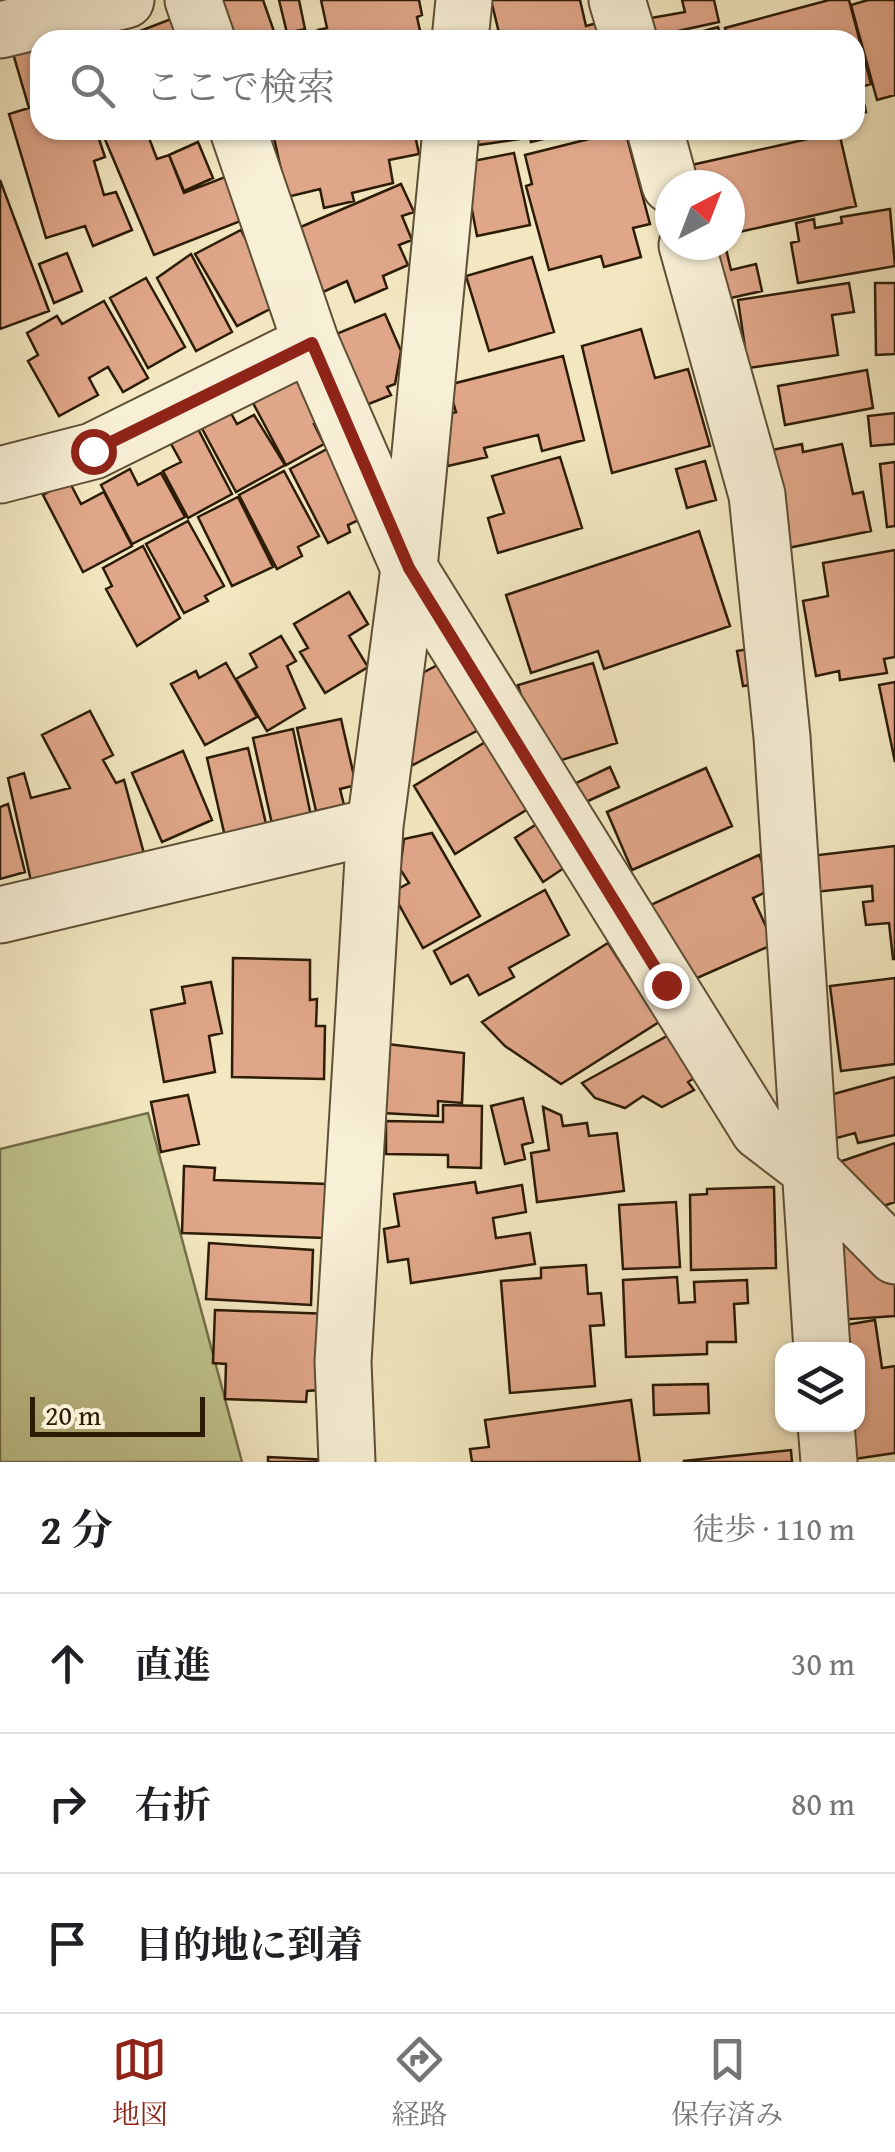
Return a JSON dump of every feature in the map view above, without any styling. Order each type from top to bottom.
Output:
[{"type":"street","points":[[0,30],[126,0]]},
{"type":"street","points":[[193,0],[204,30]]},
{"type":"street","points":[[461,30],[464,0]]},
{"type":"street","points":[[617,0],[626,30]]},
{"type":"street","points":[[241,140],[312,343],[409,568],[759,1131],[810,1170],[895,1256]]},
{"type":"street","points":[[347,1462],[343,1362],[374,826],[409,568],[451,140]]},
{"type":"street","points":[[658,140],[666,170]]},
{"type":"street","points":[[691,260],[757,495],[782,737],[821,1342]]},
{"type":"street","points":[[0,475],[93,451],[312,343]]},
{"type":"street","points":[[0,915],[374,826]]},
{"type":"street","points":[[827,1432],[829,1462]]},
{"type":"green space","points":[[148,1113],[242,1462],[0,1462],[0,1149]]},
{"type":"building","points":[[223,0],[263,0],[274,30],[219,30],[209,5]]},
{"type":"building","points":[[279,0],[299,0],[305,29],[286,30]]},
{"type":"building","points":[[321,0],[419,0],[420,30],[318,30],[327,28]]},
{"type":"building","points":[[491,0],[580,0],[586,26],[597,23],[599,30],[498,30]]},
{"type":"building","points":[[682,0],[714,0],[719,22],[682,30],[654,30],[651,18],[685,12]]},
{"type":"building","points":[[829,0],[849,0],[857,30],[726,30]]},
{"type":"building","points":[[868,0],[895,0],[895,95],[877,100],[865,56],[865,30],[858,30],[851,5]]},
{"type":"building","points":[[176,17],[181,30],[143,30]]},
{"type":"building","points":[[30,45],[30,140],[99,140],[105,157],[94,161],[104,195],[116,192],[132,230],[93,246],[85,226],[46,238],[9,114],[29,108],[12,50]]},
{"type":"building","points":[[865,61],[871,84],[865,86]]},
{"type":"building","points":[[105,140],[150,140],[157,159],[169,155],[184,193],[238,172],[256,215],[154,255]]},
{"type":"building","points":[[274,140],[416,140],[419,154],[389,160],[393,183],[352,193],[354,201],[324,208],[320,189],[287,197]]},
{"type":"building","points":[[477,140],[513,140],[478,145]]},
{"type":"building","points":[[585,140],[628,140],[650,224],[633,228],[641,257],[604,267],[601,256],[549,270],[526,186],[532,184],[525,155]]},
{"type":"building","points":[[803,140],[841,140],[856,206],[745,231],[745,170],[688,170],[687,166]]},
{"type":"building","points":[[198,142],[213,178],[184,191],[169,155]]},
{"type":"building","points":[[514,153],[530,225],[477,236],[463,163]]},
{"type":"building","points":[[0,180],[49,311],[0,329]]},
{"type":"building","points":[[401,184],[414,212],[402,216],[412,240],[399,245],[408,265],[383,276],[387,288],[355,302],[347,281],[323,292],[296,229]]},
{"type":"building","points":[[890,209],[895,266],[798,283],[791,243],[799,241],[796,223],[814,219],[815,228],[842,223],[841,217]]},
{"type":"building","points":[[241,230],[273,292],[272,308],[237,326],[195,254]]},
{"type":"building","points":[[67,253],[82,291],[54,303],[39,264]]},
{"type":"building","points":[[191,254],[232,332],[196,351],[157,278]]},
{"type":"building","points":[[532,257],[554,332],[489,351],[466,276]]},
{"type":"building","points":[[707,260],[729,260],[731,270],[756,264],[762,291],[717,301]]},
{"type":"building","points":[[146,278],[185,347],[148,368],[110,298]]},
{"type":"building","points":[[849,283],[854,312],[832,315],[838,355],[748,368],[738,300]]},
{"type":"building","points":[[875,283],[895,283],[895,354],[876,355]]},
{"type":"building","points":[[104,301],[148,378],[123,392],[108,367],[89,378],[98,395],[59,416],[28,361],[38,355],[27,333],[57,316],[62,324]]},
{"type":"building","points":[[385,314],[401,351],[395,384],[387,387],[391,395],[354,410],[324,339]]},
{"type":"building","points":[[641,329],[655,378],[688,369],[710,446],[612,473],[582,346]]},
{"type":"building","points":[[563,356],[584,440],[542,451],[538,435],[484,448],[487,457],[448,466],[437,417],[456,412],[448,385]]},
{"type":"building","points":[[867,370],[873,408],[785,425],[778,386]]},
{"type":"building","points":[[299,379],[321,421],[314,424],[324,444],[286,465],[253,403]]},
{"type":"building","points":[[227,406],[237,424],[254,415],[285,465],[236,492],[198,421]]},
{"type":"building","points":[[895,413],[895,444],[871,446],[868,416]]},
{"type":"building","points":[[197,427],[232,494],[188,518],[163,471],[181,462],[170,442]]},
{"type":"building","points":[[802,444],[803,452],[842,444],[853,494],[863,492],[871,531],[783,549],[762,452]]},
{"type":"building","points":[[327,449],[361,519],[348,525],[350,532],[328,543],[290,469]]},
{"type":"building","points":[[560,457],[582,528],[498,553],[488,518],[504,513],[492,476]]},
{"type":"building","points":[[705,461],[716,500],[687,508],[676,469]]},
{"type":"building","points":[[895,462],[895,526],[887,527],[880,464]]},
{"type":"building","points":[[130,469],[138,485],[161,473],[185,517],[132,544],[101,485]]},
{"type":"building","points":[[284,471],[319,536],[298,547],[302,556],[277,569],[239,495]]},
{"type":"building","points":[[69,481],[81,504],[104,492],[132,546],[83,572],[43,495]]},
{"type":"building","points":[[238,497],[273,567],[232,586],[198,517]]},
{"type":"building","points":[[188,521],[224,586],[205,596],[208,601],[184,613],[146,544]]},
{"type":"building","points":[[699,531],[730,626],[604,669],[598,651],[531,673],[506,595]]},
{"type":"building","points":[[143,546],[180,618],[137,646],[106,589],[112,586],[103,568]]},
{"type":"building","points":[[895,550],[895,657],[884,659],[887,673],[840,680],[839,671],[816,676],[803,601],[828,596],[823,563]]},
{"type":"building","points":[[349,592],[368,624],[349,636],[368,667],[325,693],[300,652],[308,648],[294,624]]},
{"type":"building","points":[[281,636],[296,661],[287,666],[305,708],[267,731],[236,679],[257,667],[250,654]]},
{"type":"building","points":[[754,648],[759,684],[743,686],[737,651]]},
{"type":"building","points":[[449,659],[484,727],[413,765],[403,745],[413,678]]},
{"type":"building","points":[[226,663],[257,717],[205,745],[171,684],[196,671],[199,678]]},
{"type":"building","points":[[593,663],[617,743],[542,766],[518,685]]},
{"type":"building","points":[[895,682],[895,762],[879,685]]},
{"type":"building","points":[[90,711],[113,755],[103,760],[116,783],[124,780],[146,861],[33,890],[8,778],[24,773],[31,798],[70,788],[42,735]]},
{"type":"building","points":[[341,719],[356,785],[340,789],[344,805],[316,811],[297,728]]},
{"type":"building","points":[[293,729],[311,816],[272,824],[253,738]]},
{"type":"building","points":[[495,736],[536,804],[455,854],[414,786]]},
{"type":"building","points":[[248,748],[268,832],[226,841],[207,758]]},
{"type":"building","points":[[183,751],[212,820],[162,842],[132,773]]},
{"type":"building","points":[[610,767],[619,787],[568,810],[559,791]]},
{"type":"building","points":[[706,768],[732,826],[632,870],[607,812]]},
{"type":"building","points":[[8,804],[25,872],[0,879],[0,807]]},
{"type":"building","points":[[543,820],[570,864],[543,882],[515,838]]},
{"type":"building","points":[[432,833],[480,916],[423,948],[392,892],[409,883],[400,869],[404,839]]},
{"type":"building","points":[[895,846],[893,959],[889,923],[866,925],[863,902],[873,901],[872,886],[815,892],[810,856]]},
{"type":"building","points":[[759,855],[774,888],[753,898],[774,944],[679,986],[644,908]]},
{"type":"building","points":[[545,890],[569,935],[509,968],[514,977],[479,995],[468,975],[451,984],[434,951]]},
{"type":"building","points":[[608,943],[659,1022],[561,1084],[505,1046],[482,1022]]},
{"type":"building","points":[[233,958],[310,960],[310,1000],[317,999],[316,1026],[325,1026],[324,1079],[232,1077]]},
{"type":"building","points":[[895,978],[895,1064],[841,1071],[830,986]]},
{"type":"building","points":[[211,982],[222,1033],[209,1036],[215,1072],[164,1082],[151,1010],[185,1003],[182,987]]},
{"type":"building","points":[[678,1030],[704,1072],[688,1082],[694,1090],[662,1107],[643,1096],[625,1108],[595,1098],[582,1083]]},
{"type":"building","points":[[387,1044],[464,1053],[462,1103],[438,1101],[438,1116],[382,1113]]},
{"type":"building","points":[[895,1077],[895,1135],[858,1143],[855,1133],[833,1139],[823,1097]]},
{"type":"building","points":[[188,1095],[199,1144],[161,1152],[151,1102]]},
{"type":"building","points":[[523,1098],[533,1142],[522,1145],[525,1159],[505,1164],[491,1106]]},
{"type":"building","points":[[443,1105],[482,1106],[481,1168],[448,1167],[448,1155],[386,1154],[386,1121],[443,1122]]},
{"type":"building","points":[[543,1107],[561,1115],[563,1126],[587,1123],[589,1136],[617,1133],[624,1191],[537,1202],[531,1153],[549,1150]]},
{"type":"building","points":[[895,1143],[895,1202],[870,1211],[843,1180],[842,1161]]},
{"type":"building","points":[[184,1166],[215,1168],[214,1180],[328,1184],[326,1238],[182,1233]]},
{"type":"building","points":[[475,1182],[477,1193],[522,1185],[526,1212],[493,1218],[496,1238],[530,1233],[535,1264],[411,1283],[408,1259],[388,1262],[384,1229],[399,1226],[394,1194]]},
{"type":"building","points":[[774,1187],[776,1268],[691,1270],[690,1195],[707,1194],[707,1189]]},
{"type":"building","points":[[676,1202],[680,1267],[623,1269],[619,1205]]},
{"type":"building","points":[[858,1230],[895,1276],[895,1316],[822,1321],[815,1234]]},
{"type":"building","points":[[209,1243],[313,1250],[311,1305],[206,1299]]},
{"type":"building","points":[[586,1265],[588,1294],[601,1293],[604,1325],[590,1326],[595,1386],[510,1393],[501,1281],[541,1278],[541,1268]]},
{"type":"building","points":[[677,1277],[679,1303],[695,1302],[694,1282],[747,1280],[748,1303],[734,1304],[736,1342],[707,1342],[707,1354],[626,1357],[623,1280]]},
{"type":"building","points":[[215,1310],[332,1314],[319,1390],[307,1391],[306,1402],[225,1399],[226,1364],[213,1363]]},
{"type":"building","points":[[875,1320],[882,1368],[895,1366],[895,1453],[841,1461],[837,1432],[865,1432],[865,1342],[823,1342],[821,1329]]},
{"type":"building","points":[[708,1384],[709,1413],[654,1415],[653,1385]]},
{"type":"building","points":[[631,1400],[640,1462],[472,1462],[470,1449],[489,1447],[485,1420]]},
{"type":"building","points":[[791,1450],[792,1462],[684,1462],[684,1461]]},
{"type":"building","points":[[268,1457],[330,1460],[330,1462],[268,1462]]},
{"type":"route","points":[[93,451],[312,343],[409,568],[666,985]]}]
